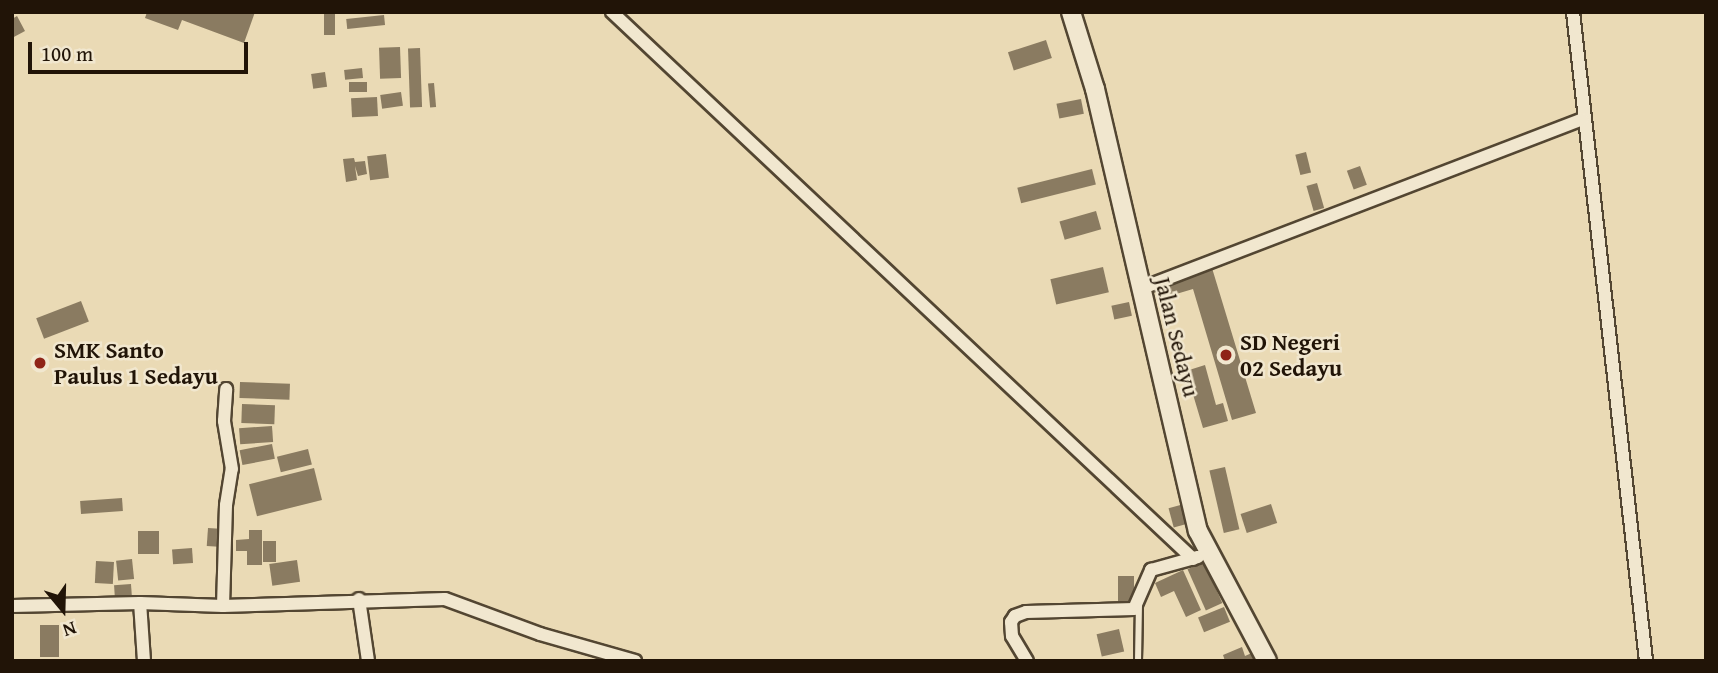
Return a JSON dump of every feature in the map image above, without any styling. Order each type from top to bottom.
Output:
[{"type":"street","points":[[612,12],[1200,556]]},
{"type":"street","name":"Jalan Sedayu","points":[[1071,12],[1095,89],[1139,289],[1198,531],[1200,556],[1267,661]]},
{"type":"street","points":[[1573,12],[1646,661]]},
{"type":"street","points":[[1139,289],[1583,119]]},
{"type":"street","points":[[223,606],[232,468],[224,421],[226,389]]},
{"type":"street","points":[[1027,661],[1012,636],[1011,622],[1015,617],[1026,612],[1139,606],[1151,570],[1200,556]]},
{"type":"street","points":[[359,599],[368,661]]},
{"type":"street","points":[[12,606],[140,603],[223,606],[359,599],[445,599],[540,634],[635,661]]},
{"type":"street","points":[[140,603],[144,661]]},
{"type":"lane","points":[[1138,661],[1139,606]]},
{"type":"building","points":[[147,12],[255,12],[244,43],[182,20],[178,30],[145,18]]},
{"type":"building","points":[[324,12],[335,12],[335,35],[324,35]]},
{"type":"building","points":[[384,15],[385,25],[347,29],[346,19]]},
{"type":"building","points":[[17,16],[25,31],[12,38],[12,19]]},
{"type":"building","points":[[1046,40],[1052,58],[1014,70],[1008,52]]},
{"type":"building","points":[[400,47],[401,78],[380,79],[379,48]]},
{"type":"building","points":[[408,48],[420,48],[422,107],[410,107]]},
{"type":"building","points":[[362,68],[363,78],[345,80],[344,70]]},
{"type":"building","points":[[325,72],[327,87],[313,89],[311,74]]},
{"type":"building","points":[[349,82],[367,82],[367,92],[349,92]]},
{"type":"building","points":[[434,83],[436,107],[430,107],[428,84]]},
{"type":"building","points":[[401,92],[403,106],[382,109],[380,95]]},
{"type":"building","points":[[377,97],[378,116],[352,117],[351,98]]},
{"type":"building","points":[[1081,99],[1084,114],[1059,118],[1056,104]]},
{"type":"building","points":[[1306,152],[1311,172],[1300,175],[1295,155]]},
{"type":"building","points":[[386,154],[389,178],[370,180],[367,156]]},
{"type":"building","points":[[354,158],[355,162],[365,161],[367,174],[358,176],[355,166],[357,180],[346,182],[343,159]]},
{"type":"building","points":[[1360,166],[1367,185],[1354,190],[1347,171]]},
{"type":"building","points":[[1092,169],[1096,185],[1021,203],[1017,188]]},
{"type":"building","points":[[1317,183],[1324,208],[1314,211],[1306,186]]},
{"type":"building","points":[[1096,211],[1101,229],[1065,240],[1059,221]]},
{"type":"building","points":[[1103,267],[1109,292],[1056,304],[1050,279]]},
{"type":"building","name":"SD Negeri 02 Sedayu","points":[[1212,268],[1256,413],[1232,420],[1193,289],[1166,297],[1162,283]]},
{"type":"building","points":[[81,301],[89,322],[44,339],[36,318]]},
{"type":"building","points":[[1129,302],[1132,316],[1114,319],[1111,306]]},
{"type":"building","points":[[1205,365],[1216,405],[1223,403],[1228,421],[1203,428],[1186,371]]},
{"type":"building","points":[[240,382],[290,384],[289,400],[239,398]]},
{"type":"building","points":[[242,404],[275,405],[274,424],[241,423]]},
{"type":"building","points":[[272,426],[273,442],[240,444],[239,428]]},
{"type":"building","points":[[272,444],[275,459],[242,465],[240,450]]},
{"type":"building","points":[[308,449],[312,465],[281,472],[277,457]]},
{"type":"building","points":[[1225,467],[1239,529],[1224,533],[1209,471]]},
{"type":"building","points":[[314,468],[322,500],[257,516],[249,484]]},
{"type":"building","points":[[122,498],[123,511],[81,514],[80,501]]},
{"type":"building","points":[[1184,504],[1189,523],[1174,527],[1169,508]]},
{"type":"building","points":[[1271,504],[1277,523],[1247,533],[1241,514]]},
{"type":"building","points":[[208,528],[224,529],[223,547],[207,546]]},
{"type":"building","points":[[249,530],[262,530],[262,565],[247,565],[247,551],[236,551],[236,540],[249,539]]},
{"type":"building","points":[[138,531],[159,531],[159,554],[138,554]]},
{"type":"building","points":[[263,541],[276,541],[276,562],[263,562]]},
{"type":"building","points":[[192,548],[193,563],[173,564],[172,549]]},
{"type":"building","points":[[132,559],[134,579],[118,581],[116,561]]},
{"type":"building","points":[[297,560],[300,582],[272,586],[269,564]]},
{"type":"building","points":[[96,561],[114,562],[113,584],[95,583]]},
{"type":"building","points":[[1204,562],[1222,603],[1206,610],[1188,569]]},
{"type":"building","points":[[1183,570],[1201,610],[1186,617],[1174,591],[1161,597],[1155,583]]},
{"type":"building","points":[[1118,576],[1134,576],[1134,606],[1118,606]]},
{"type":"building","points":[[131,584],[132,598],[115,599],[114,585]]},
{"type":"building","points":[[1224,607],[1230,622],[1204,632],[1198,617]]},
{"type":"building","points":[[40,625],[59,625],[59,657],[40,657]]},
{"type":"building","points":[[1119,629],[1124,651],[1102,657],[1097,634]]},
{"type":"building","points":[[1242,647],[1245,656],[1254,652],[1257,661],[1225,661],[1223,655]]},
{"type":"place","name":"SD Negeri 02 Sedayu","points":[[1226,355]]},
{"type":"place","name":"SMK Santo Paulus 1 Sedayu","points":[[40,363]]}]
